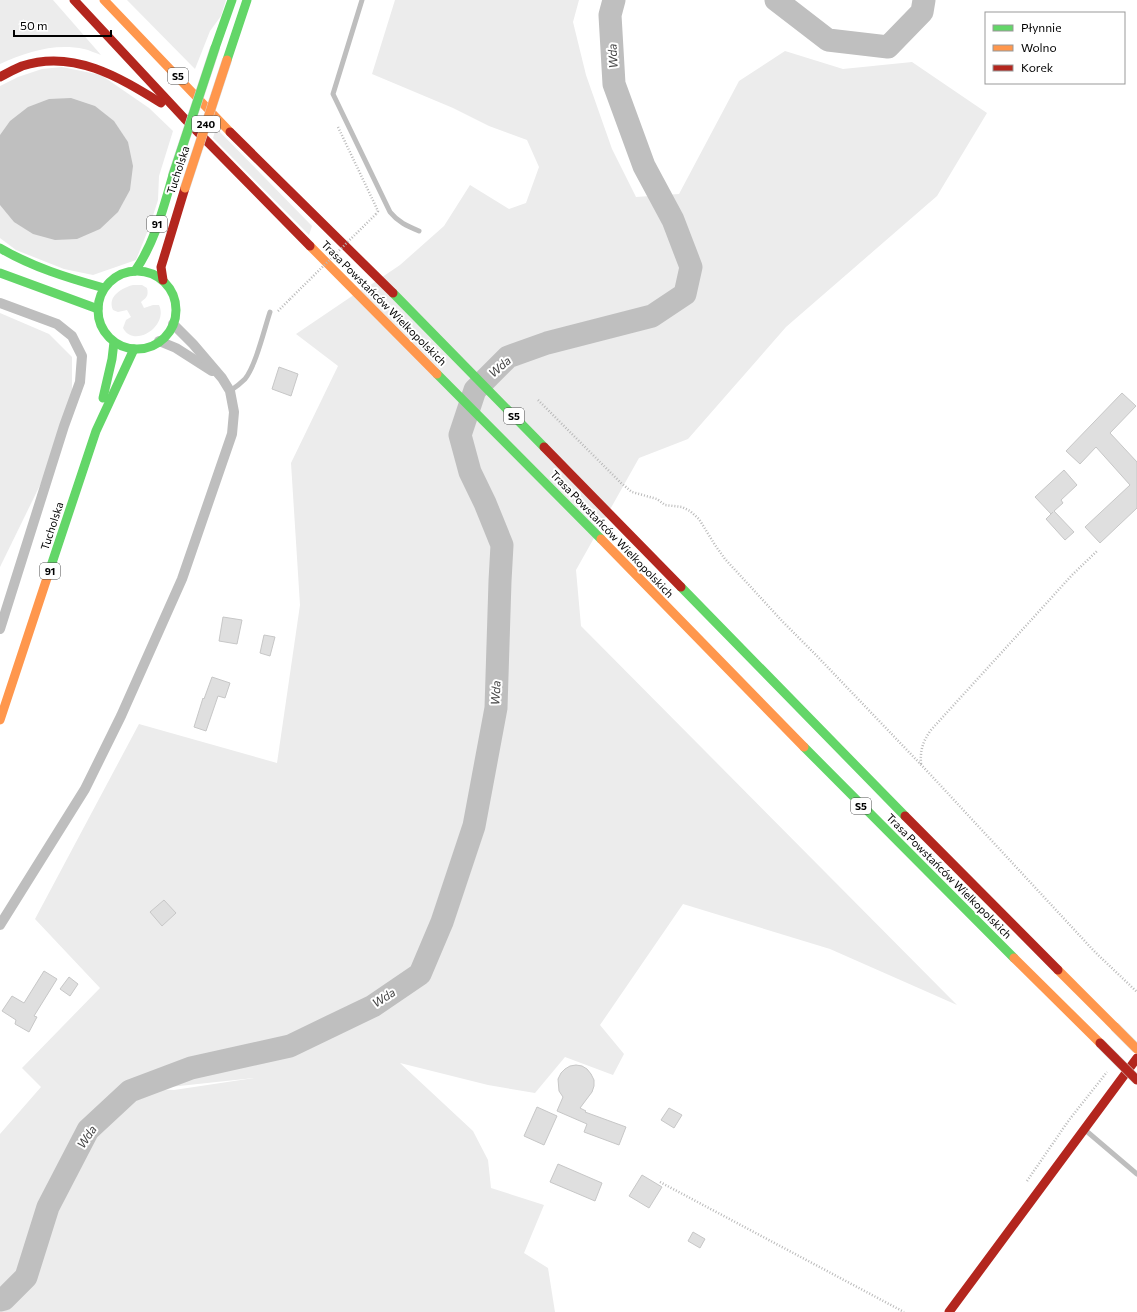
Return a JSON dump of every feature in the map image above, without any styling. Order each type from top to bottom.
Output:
[{"type":"main road","name":"Trasa Powstańców Wielkopolskich","points":[[74,0],[184,118],[626,565],[830,774],[1137,1080]]},
{"type":"main road","name":"Trasa Powstańców Wielkopolskich","points":[[104,0],[251,153],[384,284],[896,807],[1137,1049]]},
{"type":"main road","name":"Tucholska","points":[[135,271],[148,249],[232,0]]},
{"type":"main road","name":"Tucholska","points":[[163,280],[161,267],[185,188],[247,0]]},
{"type":"main road","points":[[0,77],[10,71],[37,62],[55,60],[91,66],[134,85],[184,118]]},
{"type":"main road","points":[[0,248],[9,254],[37,266],[75,280],[104,288]]},
{"type":"main road","points":[[128,271],[145,271],[163,280],[174,297],[176,310],[173,324],[167,334],[160,341],[146,348],[123,346],[114,342],[103,330],[99,320],[99,300],[104,288],[112,279],[128,271]]},
{"type":"main road","points":[[0,273],[98,309]]},
{"type":"main road","name":"Tucholska","points":[[96,431],[112,359],[114,342]]},
{"type":"main road","name":"Tucholska","points":[[0,720],[96,431],[134,348]]},
{"type":"main road","points":[[949,1312],[1137,1058]]},
{"type":"street","points":[[0,303],[57,324],[72,336],[82,356],[80,382],[0,629]]},
{"type":"street","points":[[0,925],[85,789],[121,716],[182,579],[232,434],[234,412],[230,391],[222,378],[193,344],[173,324]]},
{"type":"street","points":[[160,341],[176,348],[222,378]]},
{"type":"lane","points":[[362,0],[333,94],[390,212],[404,225],[419,231]]},
{"type":"lane","points":[[230,391],[246,378],[256,356],[270,312]]},
{"type":"lane","points":[[1084,1129],[1137,1174]]},
{"type":"path","points":[[270,312],[279,311],[376,214]]},
{"type":"path","points":[[538,400],[621,483],[632,492],[657,499],[665,505],[682,507],[690,511],[699,519],[714,546],[783,622],[921,765],[1094,951],[1137,992]]},
{"type":"path","points":[[921,765],[920,756],[922,744],[931,730],[1072,575],[1097,551]]},
{"type":"path","points":[[660,1182],[904,1312]]},
{"type":"shaded area","points":[[0,0],[53,0],[101,55],[84,49],[62,47],[31,52],[0,64]]},
{"type":"shaded area","points":[[127,0],[226,0],[221,16],[210,31],[195,69]]},
{"type":"shaded area","points":[[395,0],[579,0],[573,22],[586,75],[612,149],[636,197],[679,194],[739,81],[785,51],[843,69],[912,62],[987,113],[937,196],[786,327],[688,439],[639,458],[576,570],[581,626],[957,1005],[830,949],[683,904],[600,1025],[624,1054],[613,1075],[565,1057],[535,1093],[488,1085],[400,1063],[473,1131],[488,1160],[491,1188],[544,1205],[524,1253],[548,1268],[555,1312],[0,1312],[0,1134],[41,1087],[22,1068],[100,988],[35,919],[139,724],[277,763],[300,605],[291,463],[338,366],[296,334],[364,288],[324,247],[333,250],[369,286],[400,265],[444,226],[470,185],[509,209],[526,203],[539,167],[527,140],[489,126],[453,108],[372,74]],"holes":[[[254,1078],[174,1090],[151,1089]]]},
{"type":"shaded area","points":[[62,67],[101,75],[149,108],[173,131],[159,176],[158,200],[136,260],[93,275],[64,269],[16,250],[0,238],[0,86],[18,77],[42,69]]},
{"type":"shaded area","points":[[71,98],[95,106],[114,121],[128,142],[133,166],[130,190],[118,212],[100,229],[77,239],[55,240],[33,234],[14,222],[0,205],[0,135],[10,121],[28,107],[49,99]]},
{"type":"shaded area","points":[[216,128],[312,226],[309,235],[213,138]]},
{"type":"shaded area","points":[[133,285],[142,285],[147,288],[147,296],[141,302],[144,308],[159,305],[161,313],[155,327],[149,332],[135,336],[128,334],[123,328],[126,320],[131,317],[127,310],[118,312],[113,310],[112,305],[112,301],[117,293],[124,288]]},
{"type":"shaded area","points":[[0,313],[49,334],[72,357],[72,392],[43,479],[0,567]]},
{"type":"building","points":[[279,367],[298,374],[291,396],[272,389]]},
{"type":"building","points":[[1122,393],[1136,406],[1110,433],[1137,462],[1137,508],[1100,543],[1085,527],[1130,485],[1096,447],[1080,464],[1066,451]]},
{"type":"building","points":[[1064,470],[1077,485],[1061,500],[1063,503],[1054,511],[1074,532],[1065,540],[1046,519],[1051,514],[1035,497]]},
{"type":"building","points":[[223,617],[242,620],[237,644],[219,641]]},
{"type":"building","points":[[264,635],[275,637],[270,656],[260,653]]},
{"type":"building","points":[[212,677],[230,683],[225,698],[218,696],[206,731],[194,727],[203,698],[204,699]]},
{"type":"building","points":[[164,900],[176,913],[162,926],[150,912]]},
{"type":"building","points":[[44,971],[57,979],[34,1016],[37,1017],[29,1032],[15,1024],[16,1020],[2,1011],[12,996],[24,1003]]},
{"type":"building","points":[[69,977],[78,984],[70,996],[60,989]]},
{"type":"building","points":[[576,1065],[587,1069],[594,1080],[592,1092],[580,1108],[586,1111],[585,1112],[626,1127],[619,1145],[584,1132],[587,1124],[557,1111],[563,1097],[559,1091],[558,1079],[565,1069]]},
{"type":"building","points":[[537,1107],[557,1116],[544,1145],[524,1136]]},
{"type":"building","points":[[669,1108],[682,1115],[674,1128],[661,1120]]},
{"type":"building","points":[[558,1164],[602,1183],[595,1201],[550,1182]]},
{"type":"building","points":[[642,1175],[662,1187],[649,1208],[629,1196]]},
{"type":"building","points":[[693,1232],[705,1239],[700,1248],[688,1241]]},
{"type":"waterway","name":"Wda","points":[[0,1300],[4,1299],[26,1277],[48,1207],[88,1130],[130,1091],[191,1068],[290,1046],[373,1006],[420,974],[442,922],[474,826],[496,708],[502,545],[485,503],[470,472],[460,435],[475,390],[508,357],[547,343],[652,316],[685,294],[691,267],[673,220],[644,166],[614,84],[610,15],[614,0]]},
{"type":"waterway","name":"Wda","points":[[776,0],[828,40],[888,47],[922,12],[924,0]]},
{"type":"traffic: fast","points":[[215,48],[232,0]]},
{"type":"traffic: fast","points":[[227,60],[247,0]]},
{"type":"traffic: fast","points":[[173,175],[215,48]]},
{"type":"traffic: fast","points":[[135,271],[153,237],[173,175]]},
{"type":"traffic: fast","points":[[0,248],[37,266],[104,288]]},
{"type":"traffic: fast","points":[[137,271],[152,274],[165,282],[173,295],[176,310],[173,325],[165,338],[152,346],[137,349],[122,346],[109,338],[101,325],[98,310],[101,295],[109,282],[122,274],[137,271]]},
{"type":"traffic: fast","points":[[0,273],[98,309]]},
{"type":"traffic: fast","points":[[393,293],[544,447]]},
{"type":"traffic: fast","points":[[103,398],[112,359],[114,342]]},
{"type":"traffic: fast","points":[[50,569],[96,431],[134,349]]},
{"type":"traffic: fast","points":[[437,374],[601,539]]},
{"type":"traffic: fast","points":[[681,587],[905,816]]},
{"type":"traffic: fast","points":[[804,747],[1014,958]]},
{"type":"traffic: slow","points":[[104,0],[230,132]]},
{"type":"traffic: slow","points":[[185,188],[227,60]]},
{"type":"traffic: slow","points":[[310,246],[437,374]]},
{"type":"traffic: slow","points":[[601,539],[804,747]]},
{"type":"traffic: slow","points":[[0,720],[50,569]]},
{"type":"traffic: slow","points":[[1014,958],[1100,1043]]},
{"type":"traffic: slow","points":[[1058,970],[1115,1027]]},
{"type":"traffic: slow","points":[[1115,1027],[1137,1049]]},
{"type":"traffic: jam","points":[[74,0],[184,118],[310,246]]},
{"type":"traffic: jam","points":[[0,77],[22,66],[41,62],[59,61],[77,63],[112,75],[161,103]]},
{"type":"traffic: jam","points":[[230,132],[393,293]]},
{"type":"traffic: jam","points":[[163,280],[161,267],[185,188]]},
{"type":"traffic: jam","points":[[544,447],[681,587]]},
{"type":"traffic: jam","points":[[905,816],[1058,970]]},
{"type":"traffic: jam","points":[[1100,1043],[1137,1080]]},
{"type":"traffic: jam","points":[[949,1312],[1137,1058]]}]
